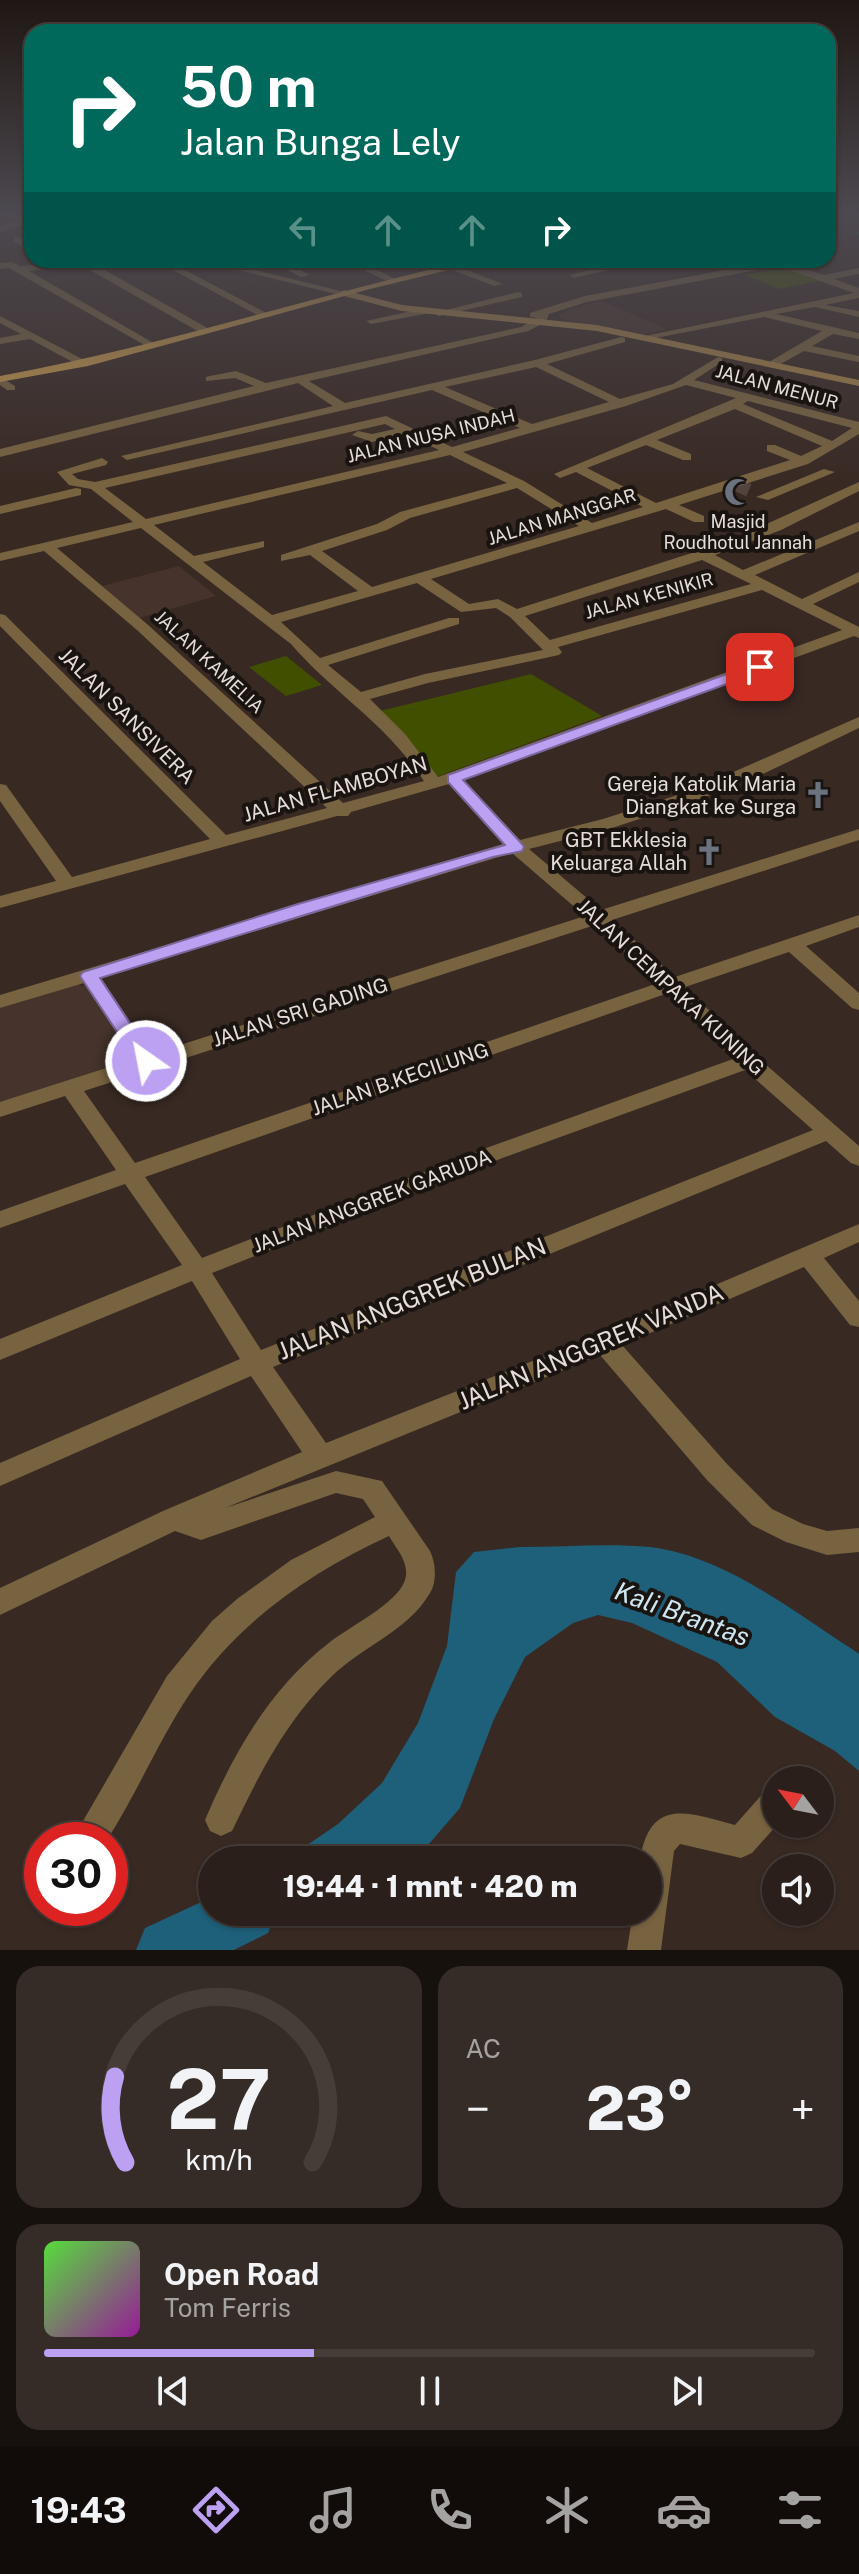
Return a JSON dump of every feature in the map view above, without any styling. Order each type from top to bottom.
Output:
[{"type":"main road","points":[[4,382],[207,332],[310,302]]},
{"type":"main road","points":[[386,302],[456,315],[541,319],[645,337],[718,360],[859,392]]},
{"type":"main road","points":[[541,319],[621,340],[773,364],[859,383]]},
{"type":"street","points":[[74,302],[152,345]]},
{"type":"street","points":[[153,302],[207,332]]},
{"type":"street","points":[[240,302],[267,316]]},
{"type":"street","points":[[439,313],[487,302]]},
{"type":"street","points":[[0,453],[541,319],[578,302]]},
{"type":"street","points":[[645,337],[820,302]]},
{"type":"street","points":[[807,305],[859,314]]},
{"type":"street","points":[[371,321],[426,311]]},
{"type":"street","points":[[763,314],[859,336]]},
{"type":"street","points":[[0,319],[84,364]]},
{"type":"street","points":[[773,364],[830,331]]},
{"type":"street","points":[[0,341],[31,336]]},
{"type":"street","points":[[127,456],[140,448],[343,407],[537,363],[621,340]]},
{"type":"street","points":[[803,347],[859,359]]},
{"type":"street","name":"JALAN NUSA INDAH","points":[[0,557],[453,451],[622,404],[686,382],[718,360]]},
{"type":"street","points":[[537,363],[622,404]]},
{"type":"street","points":[[210,379],[236,374],[265,387]]},
{"type":"street","points":[[299,379],[343,407]]},
{"type":"street","name":"JALAN MENUR","points":[[686,382],[859,428]]},
{"type":"street","points":[[432,386],[533,429]]},
{"type":"street","points":[[560,474],[735,405],[747,396]]},
{"type":"street","points":[[359,403],[386,420],[519,484],[592,535]]},
{"type":"street","points":[[735,405],[834,446]]},
{"type":"street","points":[[95,486],[386,420]]},
{"type":"street","points":[[802,435],[837,421]]},
{"type":"street","name":"JALAN MANGGAR","points":[[268,621],[575,532],[592,535],[661,506],[736,484],[834,446],[859,428]]},
{"type":"street","points":[[358,435],[372,438],[409,429]]},
{"type":"street","points":[[643,439],[687,457]]},
{"type":"street","points":[[771,448],[829,472],[759,495],[777,503]]},
{"type":"street","name":"JALAN CEMPAKA KUNING","points":[[102,462],[63,472],[74,482],[95,486],[296,641],[315,664],[357,698],[516,847],[600,917],[748,1061],[859,1158]]},
{"type":"street","points":[[576,467],[661,506],[699,519]]},
{"type":"street","points":[[803,482],[859,502]]},
{"type":"street","points":[[286,558],[382,527],[405,515],[519,484]]},
{"type":"street","points":[[515,614],[724,550],[806,515],[859,486]]},
{"type":"street","points":[[0,510],[76,492]]},
{"type":"street","points":[[792,509],[806,515]]},
{"type":"street","points":[[743,575],[859,526]]},
{"type":"street","points":[[190,561],[259,544]]},
{"type":"street","name":"JALAN KAMELIA","points":[[46,546],[142,627],[342,812]]},
{"type":"street","points":[[312,550],[370,593]]},
{"type":"street","points":[[703,555],[761,586],[855,628]]},
{"type":"street","points":[[801,605],[859,576]]},
{"type":"street","points":[[419,578],[466,609],[498,603],[515,614],[548,645]]},
{"type":"street","name":"JALAN KENIKIR","points":[[357,698],[425,679],[553,653],[548,645],[761,586]]},
{"type":"street","name":"JALAN SANSIVERA","points":[[0,618],[224,843]]},
{"type":"street","points":[[315,664],[454,621]]},
{"type":"street","name":"JALAN FLAMBOYAN","points":[[0,902],[342,812],[444,781],[855,628]]},
{"type":"street","points":[[0,1002],[490,852],[516,847],[725,784],[859,722]]},
{"type":"street","points":[[0,789],[68,884]]},
{"type":"street","name":"JALAN SRI GADING","points":[[0,1110],[859,834]]},
{"type":"street","name":"JALAN B.KECILUNG","points":[[0,1220],[129,1172],[859,921]]},
{"type":"street","points":[[793,945],[859,1004]]},
{"type":"street","points":[[90,976],[146,1061]]},
{"type":"street","name":"JALAN ANGGREK GARUDA","points":[[0,1350],[497,1152],[748,1061]]},
{"type":"street","points":[[70,1087],[197,1269],[320,1456]]},
{"type":"street","name":"JALAN ANGGREK BULAN","points":[[0,1475],[256,1363],[828,1132]]},
{"type":"street","name":"JALAN ANGGREK VANDA","points":[[0,1602],[173,1519],[320,1456],[606,1344],[859,1232]]},
{"type":"street","points":[[808,1255],[859,1318]]},
{"type":"street","points":[[606,1344],[717,1472],[762,1517],[796,1534],[827,1543],[859,1540]]},
{"type":"street","points":[[173,1519],[201,1528],[336,1482],[372,1489],[420,1560],[419,1586],[403,1607],[323,1665],[292,1698],[255,1749],[221,1820]]},
{"type":"street","points":[[99,1822],[179,1685],[213,1639],[265,1592],[329,1549],[394,1521]]},
{"type":"street","points":[[644,1950],[659,1844],[666,1836],[683,1827],[741,1842],[762,1818]]},
{"type":"shaded area","points":[[604,302],[667,329],[644,334],[558,317],[572,308]]},
{"type":"shaded area","points":[[179,566],[216,596],[136,619],[98,587]]},
{"type":"shaded area","points":[[76,984],[89,987],[136,1057],[0,1104],[0,1008]]},
{"type":"green space","points":[[286,656],[322,685],[286,696],[249,667]]},
{"type":"green space","points":[[531,674],[602,716],[436,777],[380,711]]},
{"type":"water","points":[[520,1547],[650,1547],[704,1561],[756,1587],[859,1654],[859,1771],[835,1751],[775,1717],[717,1662],[632,1623],[598,1615],[573,1623],[525,1657],[494,1719],[460,1808],[427,1846],[306,1846],[338,1824],[382,1783],[418,1723],[447,1646],[456,1572],[474,1552]]},
{"type":"waterway","name":"Kali Brantas","points":[[167,1950],[218,1926]]},
{"type":"tunnel","points":[[737,485],[755,493]]},
{"type":"place","name":"Masjid Roudhotul Jannah","points":[[738,492]]},
{"type":"place","name":"Gereja Katolik Maria Diangkat ke Surga","points":[[818,795]]},
{"type":"place","name":"GBT Ekklesia Keluarga Allah","points":[[709,852]]},
{"type":"route","points":[[146,1061],[90,976],[304,908],[516,847],[453,778],[760,667]]}]
